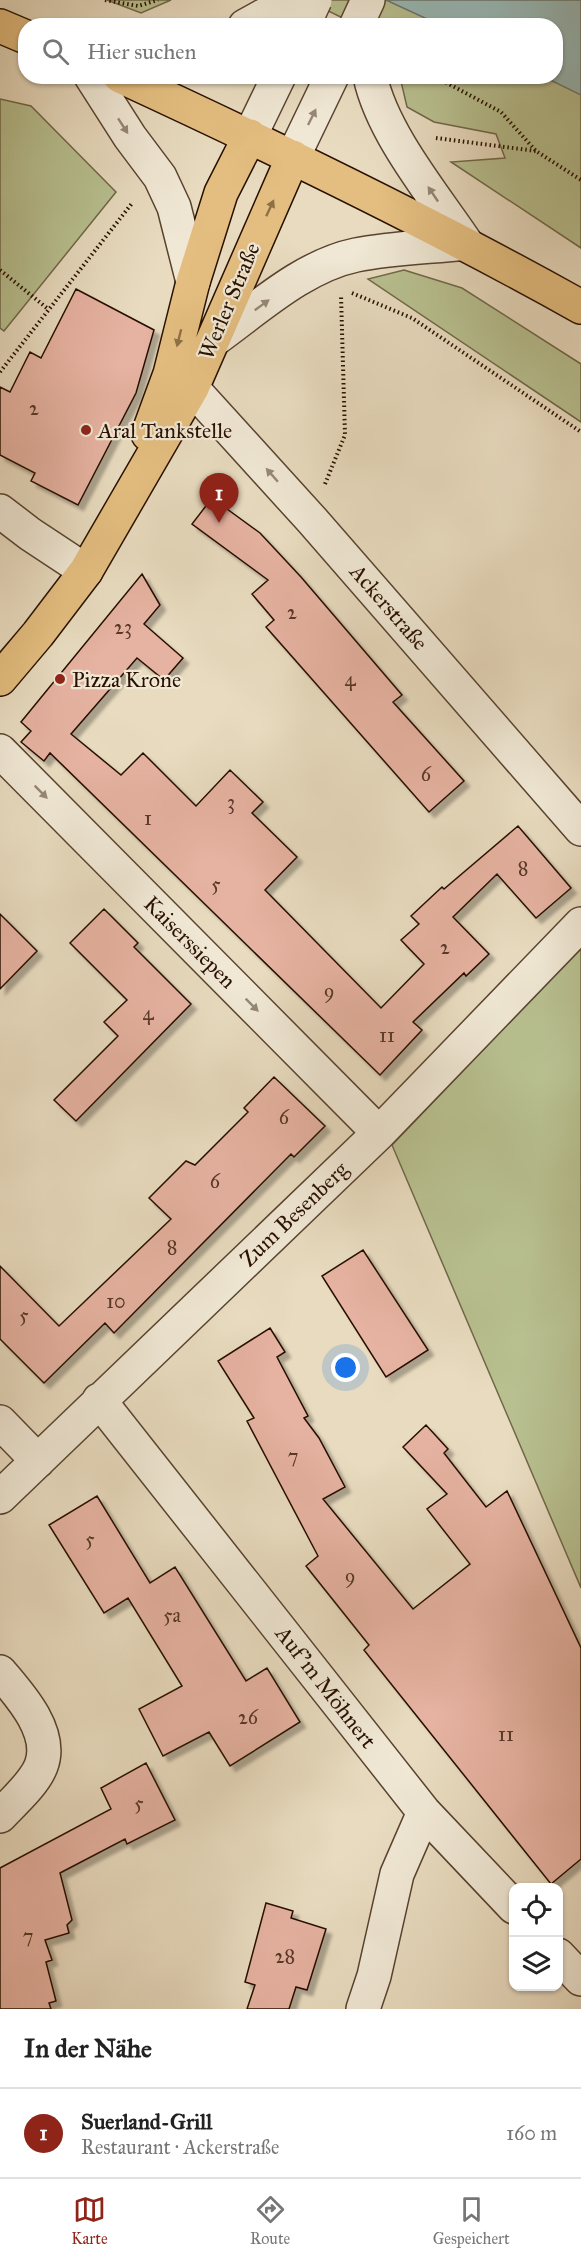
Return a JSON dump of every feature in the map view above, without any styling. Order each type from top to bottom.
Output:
[{"type":"main road","points":[[0,26],[18,34]]},
{"type":"main road","points":[[137,84],[250,136],[466,243],[581,308]]},
{"type":"main road","name":"Werler Straße","points":[[117,520],[170,374],[194,282],[221,193],[250,136]]},
{"type":"main road","name":"Werler Straße","points":[[0,679],[86,571],[192,388],[292,157]]},
{"type":"street","points":[[307,18],[315,0]]},
{"type":"street","points":[[96,84],[130,137],[160,177],[174,207],[194,282]]},
{"type":"street","name":"Werler Straße","points":[[250,136],[275,84]]},
{"type":"street","name":"Werler Straße","points":[[292,157],[328,84]]},
{"type":"street","points":[[214,339],[286,288],[333,277],[356,255],[466,243],[402,148],[378,105],[372,84]]},
{"type":"street","name":"Ackerstraße","points":[[192,388],[311,519],[581,830]]},
{"type":"street","points":[[0,511],[86,571]]},
{"type":"street","name":"Kaiserssiepen","points":[[0,751],[380,1133]]},
{"type":"street","name":"Zum Besenberg","points":[[0,1497],[380,1133],[581,924]]},
{"type":"street","name":"Auf'm Möhnert","points":[[99,1400],[424,1812],[509,1903]]},
{"type":"street","points":[[0,1422],[38,1461]]},
{"type":"street","points":[[0,1672],[26,1705],[44,1744],[41,1766],[0,1816]]},
{"type":"street","points":[[363,2009],[397,1874],[424,1812]]},
{"type":"street","points":[[563,1960],[581,1978]]},
{"type":"path","points":[[105,0],[138,6],[158,0]]},
{"type":"path","points":[[449,84],[501,112],[536,151],[581,180]]},
{"type":"path","points":[[402,148],[416,135],[536,151]]},
{"type":"path","points":[[0,372],[135,199],[160,177]]},
{"type":"path","points":[[0,270],[48,309]]},
{"type":"path","points":[[333,277],[412,318],[581,432]]},
{"type":"path","points":[[311,519],[345,435],[333,277]]},
{"type":"green space","points":[[107,0],[171,0],[141,13]]},
{"type":"green space","points":[[306,0],[581,0],[581,248],[451,162],[505,158],[496,134],[434,122],[407,107],[402,84],[563,84],[563,18],[343,18]]},
{"type":"green space","points":[[0,99],[31,106],[116,192],[4,331],[0,328]]},
{"type":"green space","points":[[404,270],[462,288],[581,364],[581,422],[368,279]]},
{"type":"green space","points":[[581,948],[581,1588],[392,1145]]},
{"type":"water","points":[[386,0],[581,0],[581,95],[558,84],[563,84],[563,18],[425,18]]},
{"type":"building","name":"Aral Tankstelle","points":[[76,289],[154,330],[136,393],[78,505],[31,481],[35,473],[0,455],[0,387],[10,392],[30,352],[41,358]]},
{"type":"building","points":[[212,498],[260,533],[301,577],[402,695],[393,702],[464,781],[429,812],[266,627],[274,620],[252,594],[268,580],[192,524]]},
{"type":"building","points":[[142,574],[160,605],[144,624],[183,658],[164,680],[137,658],[71,734],[121,775],[143,753],[196,806],[230,770],[263,802],[252,813],[297,857],[265,890],[381,1008],[424,964],[401,940],[419,924],[411,916],[442,887],[444,889],[518,826],[571,888],[536,918],[497,874],[453,917],[489,954],[466,976],[464,973],[413,1022],[422,1030],[380,1075],[50,753],[44,761],[21,742],[31,731],[21,722]]},
{"type":"building","points":[[104,909],[138,943],[134,947],[191,1004],[76,1121],[54,1100],[118,1036],[104,1022],[127,1000],[70,943]]},
{"type":"building","points":[[0,914],[37,951],[0,989]]},
{"type":"building","points":[[274,1077],[325,1126],[294,1157],[291,1154],[114,1333],[105,1323],[44,1383],[0,1339],[0,1266],[59,1326],[171,1219],[149,1198],[186,1161],[195,1165],[248,1112],[244,1108]]},
{"type":"building","points":[[363,1250],[428,1350],[386,1377],[322,1276]]},
{"type":"building","points":[[270,1328],[285,1352],[277,1357],[308,1416],[304,1418],[319,1438],[345,1487],[323,1499],[413,1609],[470,1564],[427,1509],[447,1494],[403,1447],[426,1425],[448,1449],[444,1453],[486,1507],[507,1491],[581,1648],[581,1859],[552,1883],[364,1650],[369,1645],[306,1566],[318,1556],[247,1421],[254,1418],[218,1361]]},
{"type":"building","points":[[97,1496],[150,1583],[175,1567],[246,1681],[267,1668],[300,1722],[230,1766],[209,1732],[163,1756],[139,1709],[182,1686],[128,1598],[104,1613],[49,1525]]},
{"type":"building","points":[[146,1763],[175,1820],[127,1844],[125,1839],[60,1873],[72,1920],[67,1925],[69,1933],[45,1940],[52,1960],[46,1962],[56,2001],[49,2003],[51,2009],[0,2009],[0,1868],[111,1809],[101,1788]]},
{"type":"building","points":[[266,1903],[293,1911],[291,1918],[326,1929],[307,1990],[296,1987],[289,2009],[247,2009],[255,1985],[245,1982]]},
{"type":"place","name":"Aral Tankstelle","points":[[86,430]]},
{"type":"place","name":"Suerland-Grill","points":[[219,523]]},
{"type":"place","name":"Pizza Krone","points":[[60,679]]}]
